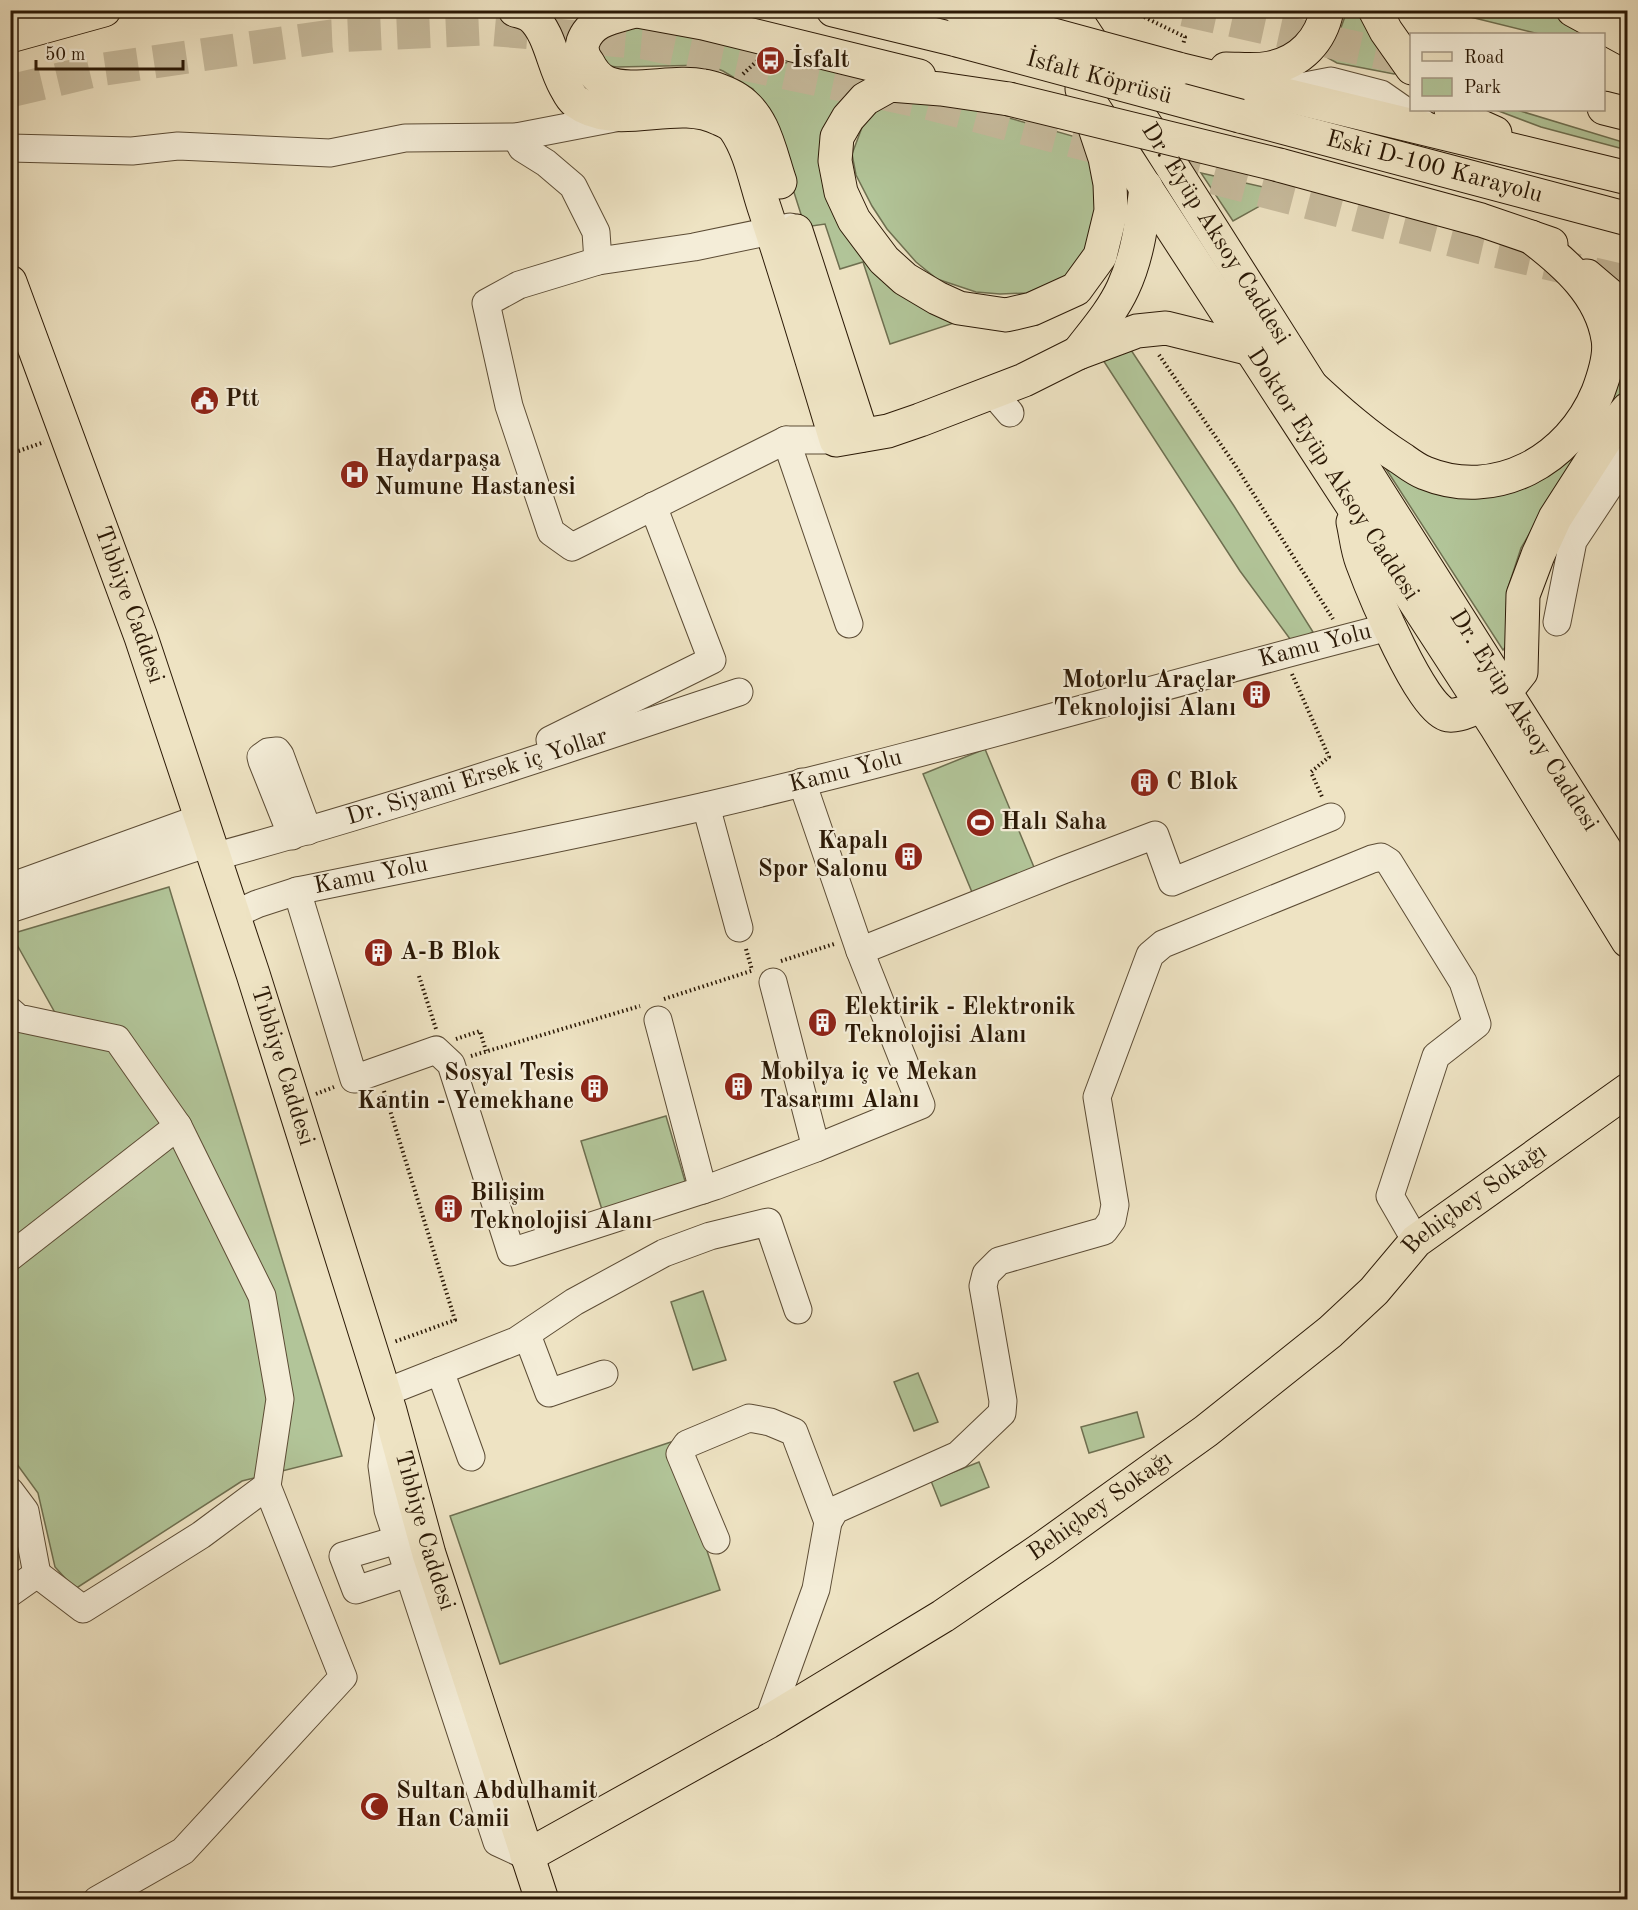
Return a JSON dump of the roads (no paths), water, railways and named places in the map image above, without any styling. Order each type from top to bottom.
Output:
[{"type":"main road","points":[[515,10],[530,15],[540,26],[557,72],[573,99],[603,114],[700,113],[719,118],[734,127],[783,228]]},
{"type":"main road","points":[[833,10],[959,25]]},
{"type":"main road","name":"Doktor Eyüp Aksoy Caddesi","points":[[1031,10],[1348,499],[1493,698],[1628,941]]},
{"type":"main road","name":"Dr. Eyüp Aksoy Caddesi","points":[[1070,10],[1157,143],[1307,382],[1493,698],[1628,886]]},
{"type":"main road","points":[[1179,69],[1269,68],[1298,57],[1312,45],[1325,22],[1327,10]]},
{"type":"main road","points":[[1375,10],[1386,31],[1410,65]]},
{"type":"main road","points":[[1573,10],[1628,40]]},
{"type":"main road","points":[[10,36],[104,11]]},
{"type":"main road","points":[[1251,349],[1166,328],[1137,331],[1078,353],[1024,380],[1001,403],[888,431],[849,437],[783,228],[762,127],[747,106],[734,97],[704,86],[670,84],[642,86],[608,83],[592,70],[584,57],[582,45],[587,31],[598,22],[633,11],[703,23],[1279,165],[1481,220],[1548,243],[1561,250],[1599,288],[1628,310]]},
{"type":"main road","name":"İsfalt Köprüsü","points":[[959,25],[1179,69]]},
{"type":"main road","name":"İsfalt Köprüsü","points":[[959,25],[1240,116]]},
{"type":"main road","name":"Eski D-100 Karayolu","points":[[1179,69],[1273,93],[1444,121],[1466,120],[1502,136],[1595,169],[1628,178]]},
{"type":"main road","points":[[1009,99],[940,89],[890,85],[865,99],[848,118],[837,137],[835,161],[841,192],[854,220],[884,260],[905,279],[959,308],[1006,315],[1032,309],[1076,289],[1100,256],[1111,211],[1110,184],[1105,158],[1082,89]]},
{"type":"main road","points":[[1605,108],[1628,114]]},
{"type":"main road","name":"Eski D-100 Karayolu","points":[[1240,116],[1628,219]]},
{"type":"main road","points":[[1279,165],[1628,235]]},
{"type":"main road","points":[[1078,353],[1102,323],[1123,287],[1140,232],[1146,187]]},
{"type":"main road","points":[[1307,382],[1359,430],[1424,473],[1461,483],[1495,480],[1535,467],[1560,448],[1580,425],[1594,402],[1605,373],[1609,340],[1599,309],[1582,283],[1560,260],[1531,237]]},
{"type":"main road","name":"Tıbbiye Caddesi","points":[[10,282],[141,637],[208,839],[371,1350],[429,1554],[542,1899]]},
{"type":"main road","points":[[1348,499],[1361,560],[1389,627],[1414,675],[1436,709],[1447,715],[1459,714],[1493,698],[1521,672],[1523,595],[1538,555],[1555,518],[1614,426],[1628,409]]},
{"type":"main road","name":"Behiçbey Sokağı","points":[[527,1856],[768,1722],[943,1616],[1043,1548],[1206,1431],[1330,1332],[1374,1291],[1416,1241],[1627,1090]]},
{"type":"main road","name":"Tıbbiye Caddesi","points":[[527,1856],[531,1899]]},
{"type":"street","points":[[10,148],[132,152],[178,146],[330,153],[405,138],[516,137],[629,115]]},
{"type":"street","points":[[516,137],[522,148],[546,163],[573,186],[596,232],[598,261]]},
{"type":"street","points":[[783,228],[694,248],[598,261],[519,285],[486,303],[509,406],[551,532],[572,547],[786,440],[849,437]]},
{"type":"street","points":[[786,440],[849,624]]},
{"type":"street","points":[[1557,622],[1573,541],[1628,459]]},
{"type":"street","points":[[457,786],[712,660],[653,506]]},
{"type":"street","name":"Kamu Yolu","points":[[229,903],[254,890],[297,891],[705,806],[1011,729],[1389,627]]},
{"type":"street","name":"Dr. Siyami Ersek iç Yollar","points":[[208,839],[300,833],[457,786],[739,692]]},
{"type":"street","points":[[297,891],[354,1079],[436,1050],[451,1064],[511,1252],[703,1190],[816,1148],[921,1105],[860,951],[802,782]]},
{"type":"street","points":[[705,806],[743,939]]},
{"type":"street","points":[[860,951],[1155,836],[1172,882],[1331,817]]},
{"type":"street","points":[[10,887],[208,839]]},
{"type":"street","points":[[10,909],[208,839]]},
{"type":"street","points":[[768,1722],[816,1589],[828,1522],[835,1510],[958,1455],[1002,1413],[1003,1401],[983,1286],[986,1274],[999,1261],[1104,1232],[1112,1220],[1115,1205],[1097,1096],[1150,955],[1163,944],[1372,859],[1382,857],[1389,862],[1463,982],[1476,1024],[1436,1056],[1390,1196],[1416,1241]]},
{"type":"street","points":[[762,976],[816,1148]]},
{"type":"street","points":[[10,1011],[18,1018],[117,1038],[178,1126],[262,1296],[280,1398],[267,1486],[343,1677],[183,1851],[97,1899]]},
{"type":"street","points":[[658,1020],[703,1190]]},
{"type":"street","points":[[10,1257],[178,1126]]},
{"type":"street","points":[[527,1856],[496,1842],[397,1540],[388,1510],[382,1466],[387,1402],[440,1371],[527,1335],[574,1302],[664,1253],[710,1236],[768,1222],[798,1310]]},
{"type":"street","points":[[527,1335],[549,1393],[604,1374]]},
{"type":"street","points":[[440,1371],[471,1457]]},
{"type":"street","points":[[716,1540],[680,1454],[687,1444],[749,1419],[770,1422],[794,1432],[828,1522]]},
{"type":"street","points":[[10,1491],[25,1511],[36,1574],[83,1609],[201,1535],[267,1486]]},
{"type":"street","points":[[397,1540],[343,1556],[356,1590],[408,1573]]},
{"type":"street","points":[[308,1588],[347,1568]]},
{"type":"street","points":[[10,1593],[36,1574]]},
{"type":"tunnel","points":[[1184,10],[1410,60]]},
{"type":"tunnel","points":[[10,91],[98,70],[331,36],[487,29],[645,43],[927,103],[1482,248],[1628,282]]},
{"type":"place","name":"İsfalt","points":[[771,61]]},
{"type":"place","name":"Ptt","points":[[204,400]]},
{"type":"place","name":"Haydarpaşa Numune Hastanesi","points":[[354,474]]},
{"type":"place","name":"Motorlu Araçlar Teknolojisi Alanı","points":[[1257,695]]},
{"type":"place","name":"C Blok","points":[[1145,783]]},
{"type":"place","name":"Halı Saha","points":[[980,823]]},
{"type":"place","name":"Kapalı Spor Salonu","points":[[909,856]]},
{"type":"place","name":"A-B Blok","points":[[379,953]]},
{"type":"place","name":"Elektirik - Elektronik Teknolojisi Alanı","points":[[823,1022]]},
{"type":"place","name":"Mobilya iç ve Mekan Tasarımı Alanı","points":[[739,1087]]},
{"type":"place","name":"Sosyal Tesis Kantin - Yemekhane","points":[[595,1088]]},
{"type":"place","name":"Bilişim Teknolojisi Alanı","points":[[449,1208]]},
{"type":"place","name":"Sultan Abdulhamit Han Camii","points":[[375,1806]]}]
